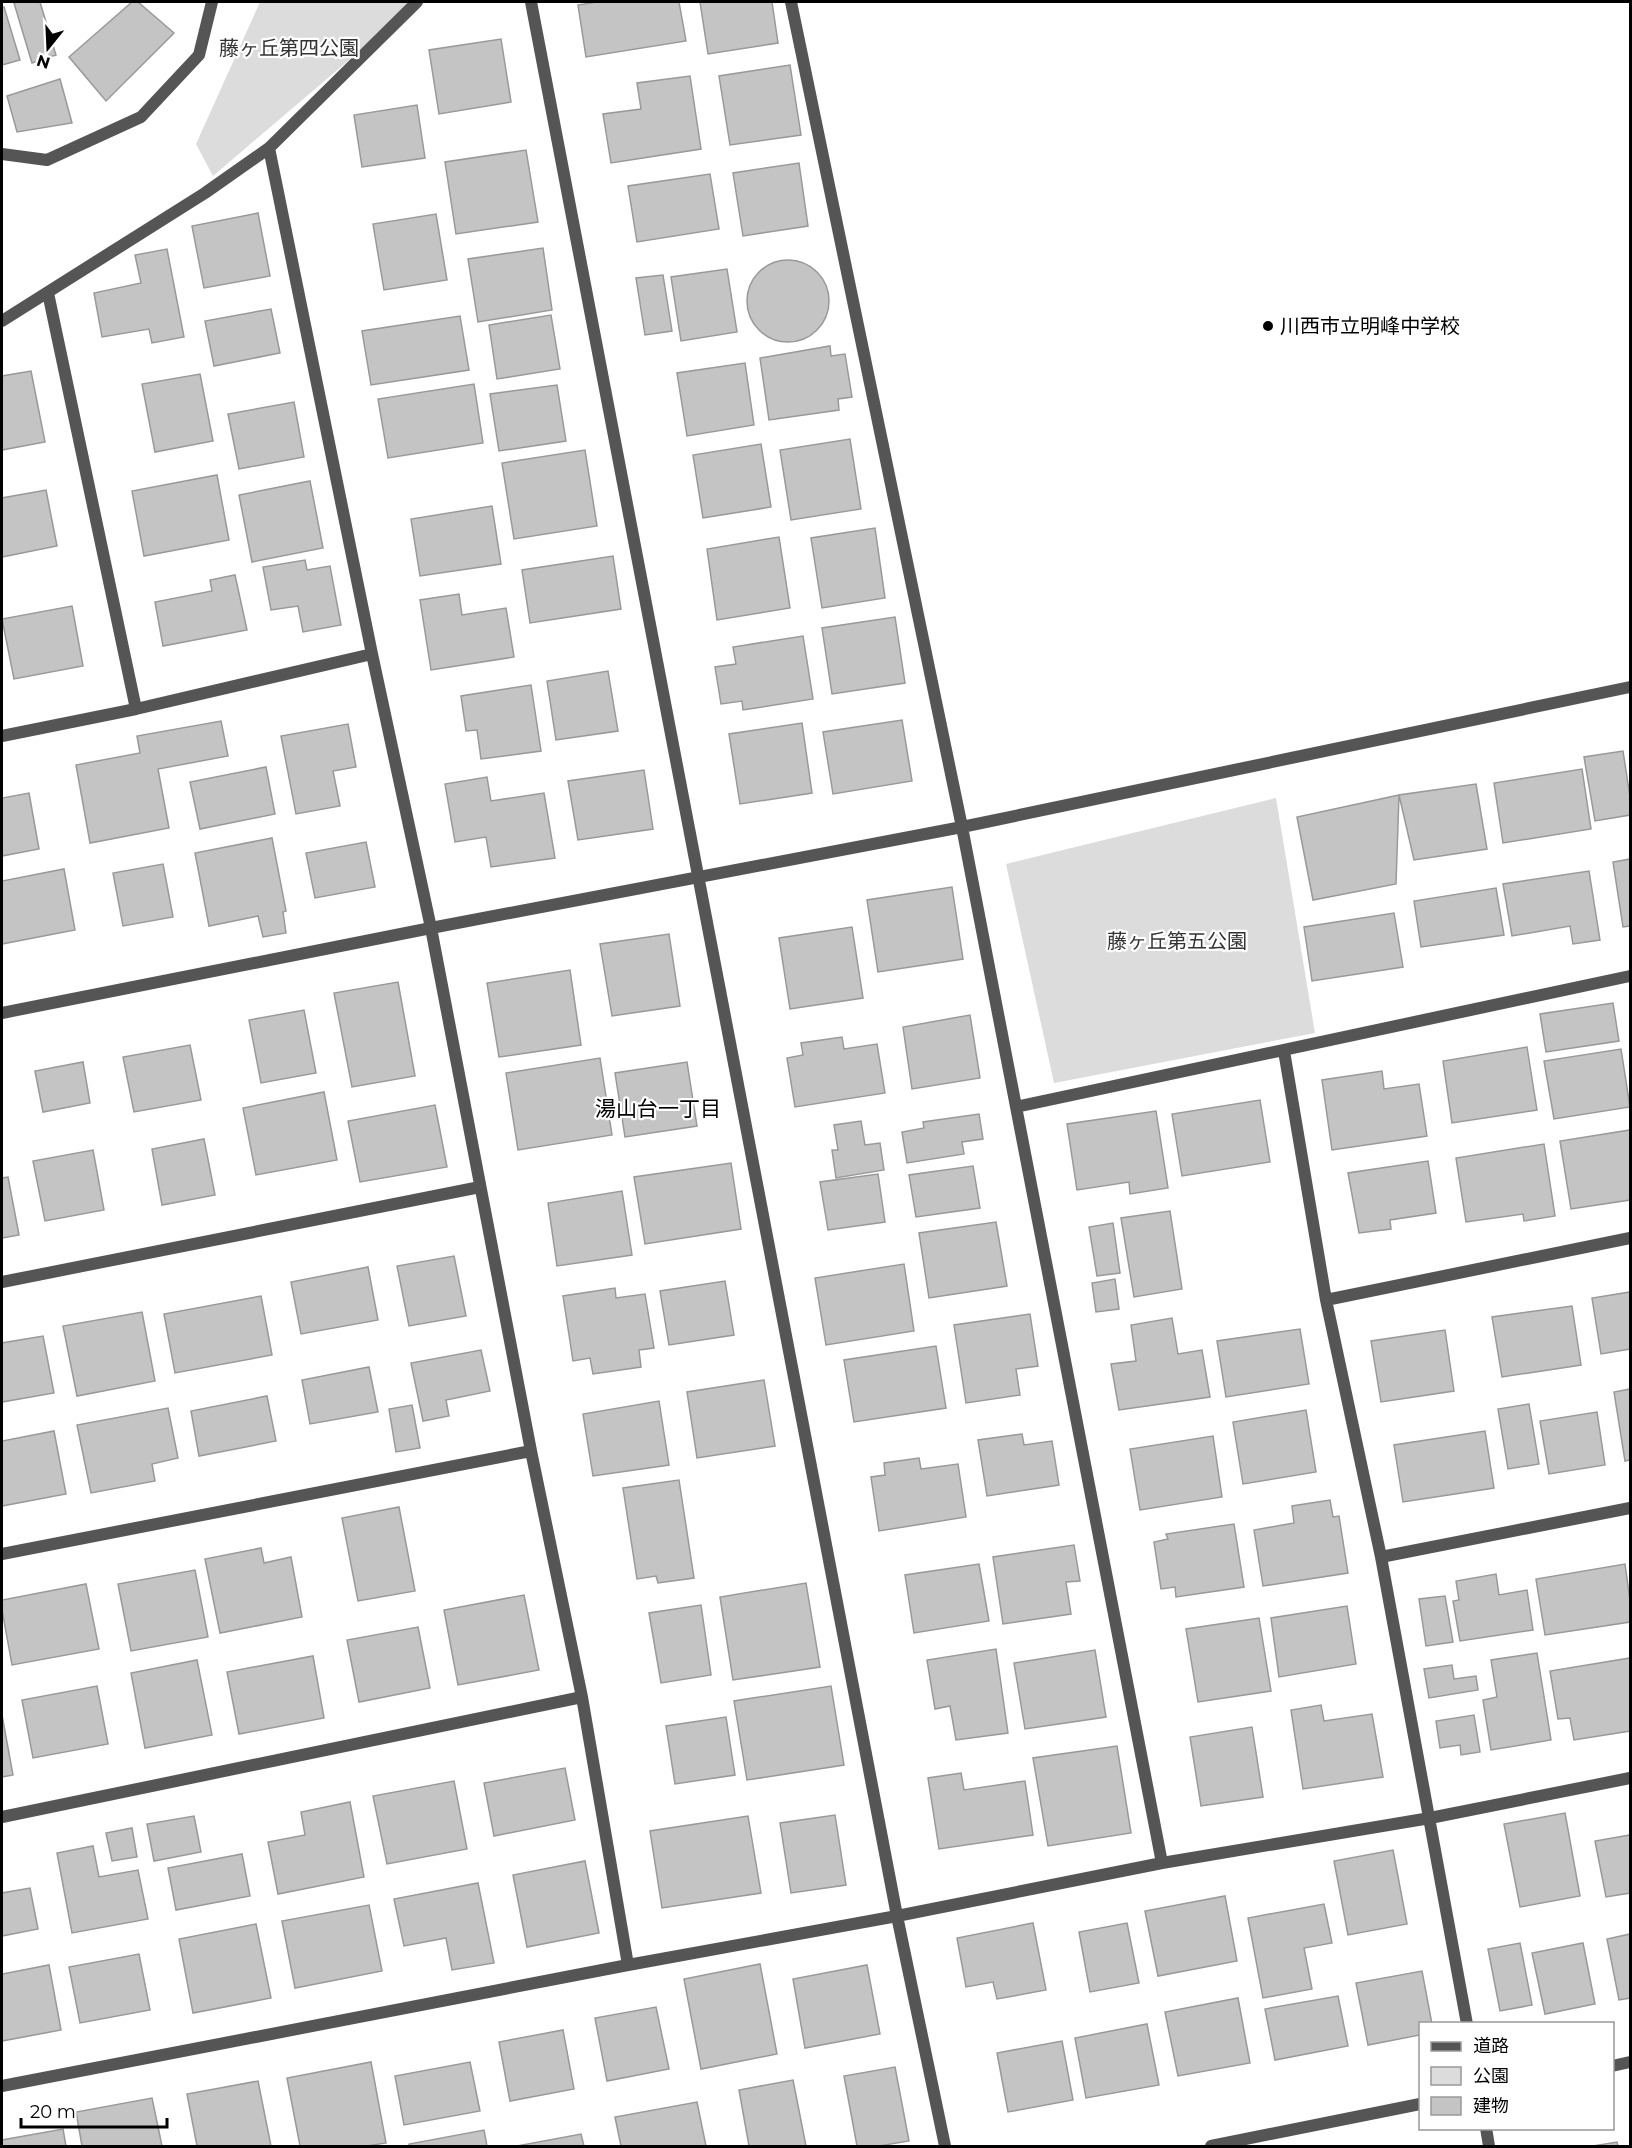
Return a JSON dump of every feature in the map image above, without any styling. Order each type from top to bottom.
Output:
[{"type":"street","points":[[2,154],[47,160],[141,117],[199,55],[212,2]]},
{"type":"street","points":[[2,321],[205,193],[269,148],[417,2]]},
{"type":"street","points":[[531,2],[897,1916],[945,2146]]},
{"type":"street","points":[[791,2],[962,827],[1162,1863]]},
{"type":"street","points":[[269,148],[372,654],[431,928],[531,1451],[582,1697],[628,1965]]},
{"type":"street","points":[[48,293],[136,709]]},
{"type":"street","points":[[2,736],[136,709],[372,654]]},
{"type":"street","points":[[2,1013],[431,928],[962,827],[1630,687]]},
{"type":"street","points":[[1016,1107],[1630,976]]},
{"type":"street","points":[[1284,1051],[1326,1300],[1381,1557],[1467,2022]]},
{"type":"street","points":[[2,1282],[480,1187]]},
{"type":"street","points":[[1326,1300],[1630,1238]]},
{"type":"street","points":[[2,1554],[531,1451]]},
{"type":"street","points":[[1381,1557],[1630,1508]]},
{"type":"street","points":[[2,1817],[582,1697]]},
{"type":"street","points":[[2,2086],[628,1965],[897,1916],[1162,1863],[1430,1818],[1630,1778]]},
{"type":"street","points":[[1614,2066],[1630,2062]]},
{"type":"street","points":[[1211,2146],[1419,2104]]},
{"type":"street","points":[[1486,2130],[1489,2146]]},
{"type":"green space","name":"藤ヶ丘第四公園","points":[[260,2],[410,2],[349,60],[213,176],[196,144]]},
{"type":"green space","name":"藤ヶ丘第五公園","points":[[1276,798],[1315,1033],[1054,1083],[1006,864]]},
{"type":"building","points":[[40,2],[56,55],[32,63],[14,3]]},
{"type":"building","points":[[132,2],[138,2],[174,33],[106,101],[69,57]]},
{"type":"building","points":[[597,2],[679,2],[686,41],[586,57],[578,5]]},
{"type":"building","points":[[700,2],[772,2],[778,43],[708,54]]},
{"type":"building","points":[[4,7],[20,60],[2,65],[2,8]]},
{"type":"building","points":[[501,39],[511,102],[439,114],[429,50]]},
{"type":"building","points":[[790,65],[801,135],[730,145],[719,76]]},
{"type":"building","points":[[690,76],[701,149],[611,163],[603,114],[641,109],[637,83]]},
{"type":"building","points":[[60,79],[72,123],[17,132],[7,96]]},
{"type":"building","points":[[417,105],[425,158],[362,167],[354,115]]},
{"type":"building","points":[[526,150],[538,222],[456,234],[445,162]]},
{"type":"building","points":[[799,163],[808,226],[743,236],[733,173]]},
{"type":"building","points":[[710,174],[719,229],[637,242],[628,186]]},
{"type":"building","points":[[258,213],[270,276],[204,288],[192,226]]},
{"type":"building","points":[[436,214],[447,280],[384,290],[373,224]]},
{"type":"building","points":[[543,248],[552,310],[478,322],[468,259]]},
{"type":"building","points":[[167,249],[184,337],[152,343],[149,329],[102,337],[94,293],[141,283],[135,255]]},
{"type":"building","points":[[788,260],[804,263],[817,272],[826,285],[829,301],[826,317],[817,330],[804,339],[788,342],[772,339],[759,330],[750,317],[747,301],[750,285],[759,272],[772,263]]},
{"type":"building","points":[[727,269],[737,332],[681,341],[671,277]]},
{"type":"building","points":[[663,275],[672,331],[645,335],[636,278]]},
{"type":"building","points":[[271,309],[280,353],[214,366],[205,321]]},
{"type":"building","points":[[551,315],[560,369],[497,379],[489,325]]},
{"type":"building","points":[[460,316],[469,370],[371,385],[362,331]]},
{"type":"building","points":[[830,346],[831,356],[845,354],[852,397],[838,399],[839,410],[769,420],[760,358]]},
{"type":"building","points":[[745,363],[754,425],[687,436],[677,373]]},
{"type":"building","points":[[31,371],[45,442],[2,450],[2,376]]},
{"type":"building","points":[[200,374],[213,441],[155,452],[142,384]]},
{"type":"building","points":[[474,384],[483,443],[388,458],[378,399]]},
{"type":"building","points":[[557,385],[566,441],[499,451],[490,394]]},
{"type":"building","points":[[294,402],[304,457],[239,469],[228,414]]},
{"type":"building","points":[[850,439],[861,509],[791,520],[780,450]]},
{"type":"building","points":[[761,444],[771,507],[703,518],[693,455]]},
{"type":"building","points":[[585,450],[597,526],[514,539],[502,463]]},
{"type":"building","points":[[217,475],[229,540],[144,556],[132,491]]},
{"type":"building","points":[[310,481],[323,548],[252,562],[239,495]]},
{"type":"building","points":[[46,490],[57,546],[2,557],[2,498]]},
{"type":"building","points":[[492,506],[501,564],[420,576],[411,519]]},
{"type":"building","points":[[875,528],[885,598],[822,608],[811,538]]},
{"type":"building","points":[[779,537],[790,608],[717,620],[707,549]]},
{"type":"building","points":[[613,556],[621,609],[530,623],[522,570]]},
{"type":"building","points":[[305,560],[307,570],[330,566],[341,625],[303,632],[298,606],[271,610],[263,567]]},
{"type":"building","points":[[235,575],[247,630],[163,646],[155,602],[212,591],[210,580]]},
{"type":"building","points":[[459,594],[462,615],[506,608],[514,657],[431,670],[420,600]]},
{"type":"building","points":[[72,606],[83,666],[14,679],[2,619]]},
{"type":"building","points":[[895,617],[905,683],[832,694],[822,628]]},
{"type":"building","points":[[803,636],[813,699],[743,710],[742,701],[721,704],[715,667],[736,664],[733,647]]},
{"type":"building","points":[[608,671],[618,731],[556,740],[547,681]]},
{"type":"building","points":[[531,685],[541,751],[481,759],[477,730],[466,731],[461,696]]},
{"type":"building","points":[[902,720],[912,781],[833,794],[823,732]]},
{"type":"building","points":[[221,721],[228,756],[158,769],[169,828],[90,843],[76,765],[140,753],[137,736]]},
{"type":"building","points":[[802,723],[812,793],[740,804],[729,734]]},
{"type":"building","points":[[348,724],[356,767],[333,771],[340,806],[296,814],[281,736]]},
{"type":"building","points":[[1623,751],[1630,797],[1630,815],[1595,821],[1584,757]]},
{"type":"building","points":[[266,767],[275,814],[200,829],[190,782]]},
{"type":"building","points":[[1582,769],[1591,829],[1503,843],[1494,783]]},
{"type":"building","points":[[644,770],[653,829],[578,840],[568,781]]},
{"type":"building","points":[[487,777],[491,801],[544,793],[555,858],[491,867],[486,837],[455,842],[445,784]]},
{"type":"building","points":[[1476,784],[1487,849],[1414,860],[1399,795]]},
{"type":"building","points":[[29,793],[39,849],[2,856],[2,798]]},
{"type":"building","points":[[1399,795],[1396,884],[1313,900],[1297,817]]},
{"type":"building","points":[[272,838],[286,911],[283,912],[286,933],[263,937],[258,916],[209,926],[195,853]]},
{"type":"building","points":[[366,842],[375,887],[315,898],[306,853]]},
{"type":"building","points":[[1630,859],[1630,926],[1623,927],[1613,862]]},
{"type":"building","points":[[163,864],[173,917],[123,926],[113,873]]},
{"type":"building","points":[[64,869],[75,930],[2,944],[2,881]]},
{"type":"building","points":[[1589,871],[1600,940],[1573,944],[1570,926],[1512,936],[1503,884]]},
{"type":"building","points":[[952,887],[963,959],[878,972],[867,900]]},
{"type":"building","points":[[1496,888],[1504,935],[1421,947],[1414,901]]},
{"type":"building","points":[[1394,913],[1403,967],[1312,981],[1304,927]]},
{"type":"building","points":[[852,927],[863,998],[790,1009],[779,938]]},
{"type":"building","points":[[669,934],[680,1006],[612,1016],[600,944]]},
{"type":"building","points":[[570,970],[581,1045],[499,1057],[487,983]]},
{"type":"building","points":[[398,982],[415,1076],[352,1087],[334,993]]},
{"type":"building","points":[[1613,1003],[1619,1041],[1546,1052],[1540,1014]]},
{"type":"building","points":[[304,1010],[316,1073],[261,1083],[249,1020]]},
{"type":"building","points":[[970,1015],[980,1078],[912,1089],[903,1027]]},
{"type":"building","points":[[842,1037],[844,1049],[877,1044],[885,1093],[795,1107],[787,1058],[803,1055],[801,1043]]},
{"type":"building","points":[[190,1045],[201,1100],[134,1112],[123,1057]]},
{"type":"building","points":[[1527,1047],[1537,1110],[1452,1123],[1443,1061]]},
{"type":"building","points":[[1621,1049],[1630,1107],[1554,1119],[1544,1061]]},
{"type":"building","points":[[600,1058],[612,1135],[518,1150],[506,1073]]},
{"type":"building","points":[[83,1062],[90,1103],[43,1112],[35,1071]]},
{"type":"building","points":[[687,1062],[697,1126],[625,1137],[615,1073]]},
{"type":"building","points":[[1382,1071],[1384,1089],[1419,1084],[1427,1136],[1332,1150],[1322,1080]]},
{"type":"building","points":[[324,1092],[337,1160],[256,1175],[243,1108]]},
{"type":"building","points":[[1260,1100],[1270,1162],[1182,1176],[1172,1114]]},
{"type":"building","points":[[435,1105],[447,1167],[360,1182],[348,1121]]},
{"type":"building","points":[[1156,1111],[1168,1188],[1130,1194],[1129,1182],[1077,1190],[1067,1124]]},
{"type":"building","points":[[979,1114],[983,1139],[962,1142],[964,1154],[907,1163],[902,1132],[924,1128],[923,1122]]},
{"type":"building","points":[[861,1121],[865,1145],[880,1143],[884,1170],[836,1178],[832,1150],[838,1150],[834,1125]]},
{"type":"building","points":[[1630,1130],[1630,1200],[1571,1209],[1560,1141]]},
{"type":"building","points":[[204,1139],[215,1195],[162,1205],[152,1149]]},
{"type":"building","points":[[1544,1144],[1555,1216],[1524,1221],[1523,1214],[1466,1222],[1456,1158]]},
{"type":"building","points":[[93,1150],[104,1210],[45,1221],[33,1161]]},
{"type":"building","points":[[1428,1161],[1436,1213],[1390,1220],[1391,1229],[1359,1233],[1348,1173]]},
{"type":"building","points":[[731,1163],[741,1229],[645,1244],[634,1177]]},
{"type":"building","points":[[973,1166],[980,1208],[916,1217],[909,1175]]},
{"type":"building","points":[[878,1174],[885,1222],[828,1230],[820,1182]]},
{"type":"building","points":[[8,1177],[19,1235],[2,1238],[2,1178]]},
{"type":"building","points":[[622,1191],[632,1255],[557,1266],[548,1203]]},
{"type":"building","points":[[1170,1211],[1182,1289],[1134,1297],[1121,1218]]},
{"type":"building","points":[[996,1222],[1007,1286],[929,1298],[919,1233]]},
{"type":"building","points":[[1113,1223],[1120,1273],[1097,1276],[1089,1227]]},
{"type":"building","points":[[454,1256],[466,1316],[409,1326],[397,1266]]},
{"type":"building","points":[[904,1264],[914,1331],[826,1345],[815,1278]]},
{"type":"building","points":[[368,1267],[378,1320],[301,1334],[291,1282]]},
{"type":"building","points":[[1115,1279],[1119,1309],[1096,1312],[1092,1283]]},
{"type":"building","points":[[725,1281],[734,1335],[669,1345],[660,1291]]},
{"type":"building","points":[[615,1288],[616,1298],[645,1294],[654,1348],[639,1350],[641,1367],[593,1374],[590,1358],[573,1361],[563,1296]]},
{"type":"building","points":[[1630,1292],[1630,1349],[1601,1354],[1592,1298]]},
{"type":"building","points":[[261,1296],[272,1355],[175,1373],[164,1314]]},
{"type":"building","points":[[1572,1306],[1581,1365],[1502,1377],[1492,1317]]},
{"type":"building","points":[[142,1312],[155,1381],[77,1396],[63,1326]]},
{"type":"building","points":[[1030,1314],[1038,1366],[1016,1369],[1020,1395],[966,1403],[954,1325]]},
{"type":"building","points":[[1172,1318],[1178,1354],[1202,1350],[1210,1397],[1119,1410],[1111,1364],[1136,1361],[1131,1325]]},
{"type":"building","points":[[1300,1329],[1309,1384],[1226,1397],[1217,1341]]},
{"type":"building","points":[[1445,1330],[1454,1391],[1381,1402],[1371,1341]]},
{"type":"building","points":[[43,1336],[54,1393],[2,1402],[2,1343]]},
{"type":"building","points":[[936,1346],[946,1408],[854,1422],[844,1360]]},
{"type":"building","points":[[481,1350],[490,1391],[446,1400],[449,1416],[423,1421],[411,1363]]},
{"type":"building","points":[[369,1367],[378,1412],[310,1424],[302,1380]]},
{"type":"building","points":[[764,1380],[775,1446],[697,1458],[687,1392]]},
{"type":"building","points":[[1630,1389],[1630,1460],[1625,1461],[1614,1392]]},
{"type":"building","points":[[267,1396],[276,1441],[199,1456],[191,1411]]},
{"type":"building","points":[[659,1401],[669,1465],[593,1476],[583,1414]]},
{"type":"building","points":[[1529,1404],[1539,1464],[1508,1469],[1498,1409]]},
{"type":"building","points":[[412,1405],[420,1448],[396,1452],[389,1409]]},
{"type":"building","points":[[168,1408],[178,1458],[152,1464],[155,1481],[91,1493],[77,1425]]},
{"type":"building","points":[[1306,1410],[1316,1472],[1243,1484],[1233,1422]]},
{"type":"building","points":[[1597,1412],[1605,1465],[1549,1474],[1540,1421]]},
{"type":"building","points":[[54,1431],[66,1494],[2,1506],[2,1441]]},
{"type":"building","points":[[1485,1431],[1494,1488],[1403,1502],[1394,1445]]},
{"type":"building","points":[[1022,1434],[1024,1445],[1052,1441],[1059,1485],[987,1496],[978,1440]]},
{"type":"building","points":[[1213,1436],[1222,1497],[1140,1510],[1130,1449]]},
{"type":"building","points":[[919,1458],[921,1469],[958,1464],[966,1517],[879,1531],[871,1477],[885,1475],[884,1463]]},
{"type":"building","points":[[679,1480],[694,1578],[658,1583],[656,1576],[637,1579],[623,1488]]},
{"type":"building","points":[[1330,1500],[1333,1517],[1339,1516],[1348,1573],[1263,1586],[1254,1530],[1294,1523],[1292,1506]]},
{"type":"building","points":[[399,1507],[415,1591],[358,1601],[342,1518]]},
{"type":"building","points":[[1234,1524],[1244,1587],[1176,1597],[1175,1587],[1161,1589],[1154,1542],[1168,1539],[1166,1534]]},
{"type":"building","points":[[1074,1545],[1080,1581],[1066,1582],[1071,1614],[1003,1624],[993,1557]]},
{"type":"building","points":[[261,1548],[264,1563],[291,1557],[302,1617],[220,1633],[205,1559]]},
{"type":"building","points":[[979,1564],[989,1621],[914,1633],[905,1575]]},
{"type":"building","points":[[1625,1564],[1630,1600],[1630,1622],[1545,1635],[1536,1579]]},
{"type":"building","points":[[195,1570],[208,1637],[131,1651],[118,1584]]},
{"type":"building","points":[[1496,1574],[1499,1595],[1527,1590],[1533,1630],[1460,1641],[1453,1601],[1459,1600],[1456,1581]]},
{"type":"building","points":[[806,1583],[820,1667],[733,1680],[720,1597]]},
{"type":"building","points":[[86,1584],[99,1649],[12,1665],[2,1600]]},
{"type":"building","points":[[524,1595],[539,1670],[458,1685],[444,1610]]},
{"type":"building","points":[[1445,1596],[1453,1642],[1426,1646],[1419,1599]]},
{"type":"building","points":[[701,1605],[711,1675],[661,1683],[649,1613]]},
{"type":"building","points":[[1347,1606],[1356,1664],[1279,1677],[1271,1618]]},
{"type":"building","points":[[1259,1618],[1271,1691],[1198,1702],[1186,1629]]},
{"type":"building","points":[[418,1627],[430,1688],[359,1702],[347,1640]]},
{"type":"building","points":[[996,1649],[1008,1733],[956,1740],[950,1706],[935,1709],[927,1660]]},
{"type":"building","points":[[1095,1650],[1106,1717],[1025,1729],[1014,1663]]},
{"type":"building","points":[[1537,1653],[1551,1740],[1491,1750],[1483,1700],[1497,1697],[1491,1660]]},
{"type":"building","points":[[313,1656],[324,1718],[239,1734],[227,1672]]},
{"type":"building","points":[[1630,1658],[1630,1731],[1574,1740],[1570,1718],[1558,1719],[1550,1671]]},
{"type":"building","points":[[197,1660],[212,1735],[145,1748],[131,1673]]},
{"type":"building","points":[[1452,1665],[1454,1679],[1476,1676],[1478,1690],[1429,1698],[1424,1669]]},
{"type":"building","points":[[97,1686],[108,1744],[33,1758],[22,1700]]},
{"type":"building","points":[[831,1686],[844,1765],[747,1780],[734,1701]]},
{"type":"building","points":[[1321,1705],[1324,1721],[1372,1714],[1383,1777],[1303,1789],[1291,1710]]},
{"type":"building","points":[[2,1715],[13,1775],[2,1777]]},
{"type":"building","points":[[1474,1715],[1480,1752],[1461,1755],[1460,1745],[1440,1748],[1436,1721]]},
{"type":"building","points":[[726,1717],[735,1775],[675,1784],[666,1726]]},
{"type":"building","points":[[1252,1727],[1263,1797],[1201,1806],[1190,1737]]},
{"type":"building","points":[[1117,1746],[1131,1833],[1048,1846],[1033,1758]]},
{"type":"building","points":[[565,1768],[575,1820],[494,1836],[484,1783]]},
{"type":"building","points":[[961,1773],[964,1790],[1025,1781],[1033,1835],[939,1849],[928,1778]]},
{"type":"building","points":[[454,1781],[467,1849],[387,1864],[373,1796]]},
{"type":"building","points":[[350,1802],[364,1877],[278,1894],[268,1842],[305,1835],[301,1812]]},
{"type":"building","points":[[1565,1813],[1580,1896],[1520,1907],[1504,1824]]},
{"type":"building","points":[[835,1815],[846,1885],[791,1893],[780,1823]]},
{"type":"building","points":[[194,1816],[201,1852],[154,1861],[147,1824]]},
{"type":"building","points":[[748,1816],[761,1893],[662,1908],[650,1831]]},
{"type":"building","points":[[132,1828],[137,1857],[112,1861],[106,1833]]},
{"type":"building","points":[[1630,1835],[1630,1893],[1606,1897],[1595,1841]]},
{"type":"building","points":[[93,1846],[99,1877],[138,1870],[148,1919],[72,1933],[57,1853]]},
{"type":"building","points":[[1393,1850],[1407,1924],[1348,1935],[1334,1861]]},
{"type":"building","points":[[242,1854],[250,1896],[176,1910],[168,1868]]},
{"type":"building","points":[[585,1861],[599,1933],[527,1947],[513,1875]]},
{"type":"building","points":[[478,1883],[494,1963],[452,1970],[446,1938],[404,1946],[394,1899]]},
{"type":"building","points":[[30,1888],[38,1929],[2,1936],[2,1893]]},
{"type":"building","points":[[1225,1896],[1237,1961],[1158,1976],[1145,1911]]},
{"type":"building","points":[[1324,1904],[1332,1943],[1304,1948],[1312,1989],[1263,1998],[1248,1918]]},
{"type":"building","points":[[369,1905],[382,1971],[295,1988],[282,1921]]},
{"type":"building","points":[[1033,1923],[1046,1990],[997,1999],[993,1982],[966,1987],[957,1938]]},
{"type":"building","points":[[1127,1923],[1139,1983],[1090,1992],[1079,1932]]},
{"type":"building","points":[[256,1924],[271,1998],[193,2013],[179,1939]]},
{"type":"building","points":[[1630,1934],[1630,1998],[1619,2000],[1607,1939]]},
{"type":"building","points":[[1520,1943],[1532,2005],[1500,2011],[1488,1949]]},
{"type":"building","points":[[1583,1943],[1595,2004],[1545,2014],[1532,1953]]},
{"type":"building","points":[[139,1954],[150,2010],[80,2023],[69,1967]]},
{"type":"building","points":[[760,1964],[777,2054],[701,2069],[684,1979]]},
{"type":"building","points":[[49,1965],[61,2030],[2,2041],[2,1974]]},
{"type":"building","points":[[867,1965],[880,2034],[805,2048],[793,1979]]},
{"type":"building","points":[[1422,1971],[1432,2022],[1419,2022],[1419,2035],[1368,2045],[1356,1983]]},
{"type":"building","points":[[1338,1996],[1348,2046],[1275,2060],[1265,2009]]},
{"type":"building","points":[[1238,1998],[1250,2063],[1178,2076],[1165,2012]]},
{"type":"building","points":[[656,2007],[669,2069],[607,2081],[595,2018]]},
{"type":"building","points":[[1147,2024],[1159,2085],[1086,2098],[1075,2038]]},
{"type":"building","points":[[563,2030],[574,2089],[510,2101],[499,2042]]},
{"type":"building","points":[[1062,2041],[1073,2100],[1008,2112],[997,2053]]},
{"type":"building","points":[[371,2062],[386,2143],[367,2146],[300,2146],[287,2078]]},
{"type":"building","points":[[470,2062],[480,2111],[404,2125],[395,2076]]},
{"type":"building","points":[[895,2067],[909,2141],[879,2146],[857,2146],[844,2076]]},
{"type":"building","points":[[793,2080],[806,2146],[749,2146],[739,2090]]},
{"type":"building","points":[[258,2081],[271,2146],[197,2146],[187,2094]]},
{"type":"building","points":[[152,2098],[162,2146],[82,2146],[76,2112]]},
{"type":"building","points":[[697,2102],[706,2146],[621,2146],[615,2117]]},
{"type":"building","points":[[63,2129],[66,2146],[2,2146],[2,2140]]},
{"type":"building","points":[[484,2130],[487,2146],[409,2146],[409,2144]]},
{"type":"building","points":[[581,2134],[584,2146],[517,2146]]},
{"type":"building","points":[[1617,2142],[1618,2146],[1593,2146]]},
{"type":"place","name":"川西市立明峰中学校","points":[[1268,326]]},
{"type":"district","name":"湯山台一丁目","points":[[658,1108]]}]
